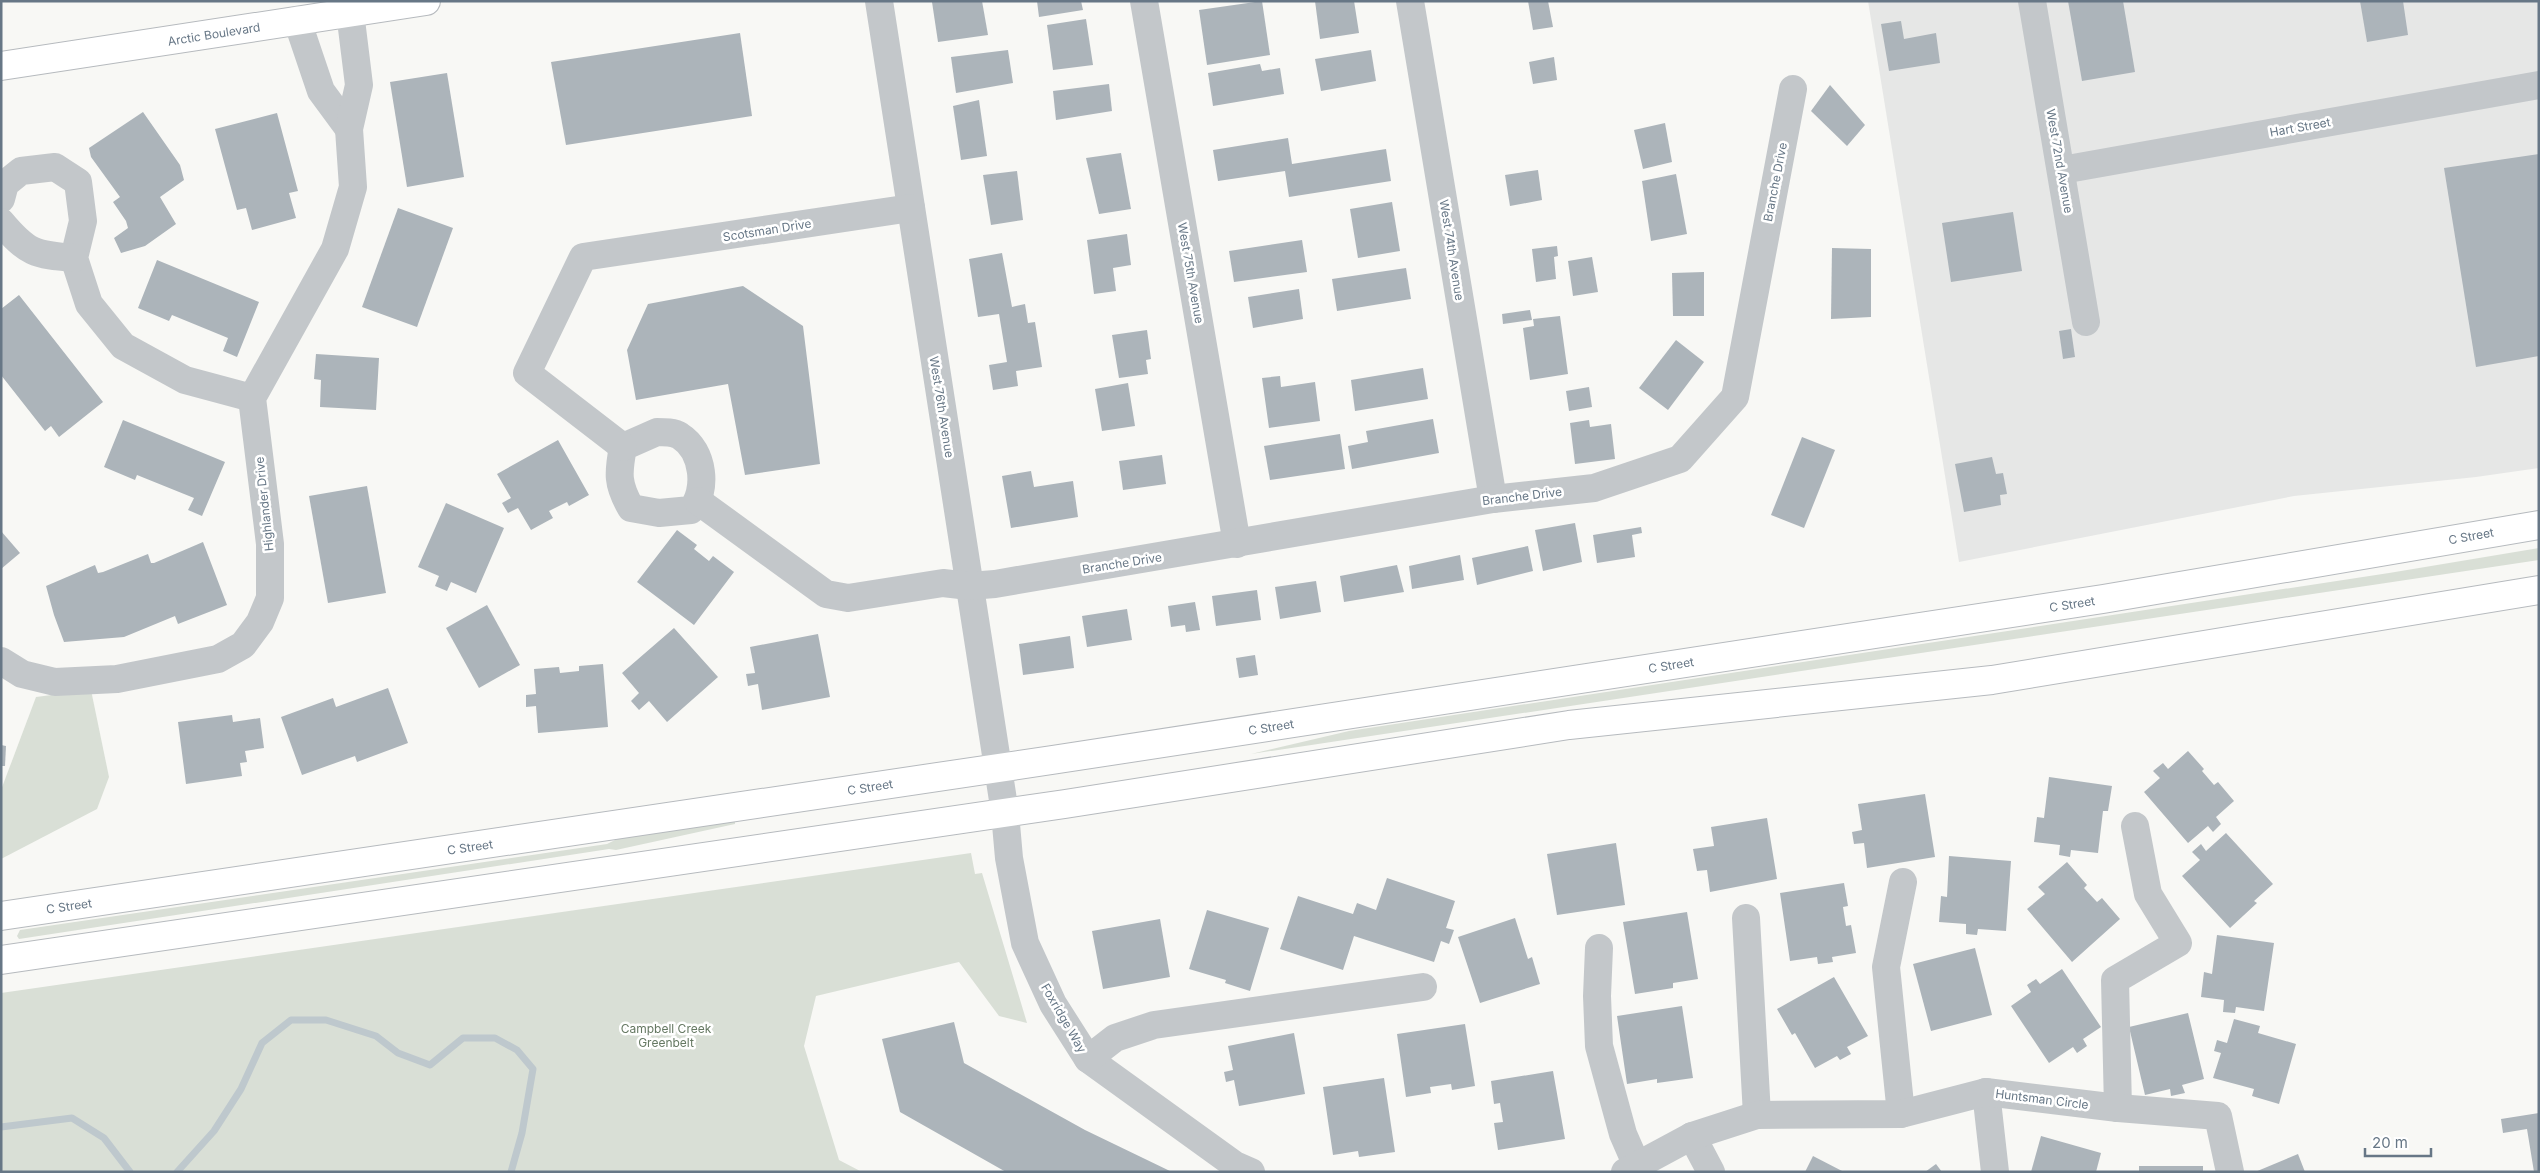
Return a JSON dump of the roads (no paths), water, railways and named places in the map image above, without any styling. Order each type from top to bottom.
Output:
[{"type":"main road","name":"Arctic Boulevard","points":[[1,66],[180,40],[313,12],[350,12],[426,1]]},
{"type":"main road","name":"C Street","points":[[1,916],[998,768],[2103,599],[2539,525]]},
{"type":"main road","points":[[1,960],[1005,813],[1569,725],[1992,680],[2539,590]]},
{"type":"street","name":"West 76th Avenue","points":[[879,1],[1005,813]]},
{"type":"street","name":"West 75th Avenue","points":[[1144,1],[1237,544]]},
{"type":"street","name":"West 74th Avenue","points":[[1410,1],[1493,499]]},
{"type":"street","name":"West 72nd Avenue","points":[[2032,1],[2062,170],[2086,322]]},
{"type":"street","points":[[313,12],[321,91],[349,129]]},
{"type":"street","points":[[1,199],[5,184],[21,171],[55,168],[78,182],[83,221],[74,258],[89,304],[124,346],[185,380],[252,398],[335,249],[353,187],[349,129],[359,85],[350,12]]},
{"type":"street","name":"Hart Street","points":[[2062,170],[2539,85]]},
{"type":"street","name":"Branche Drive","points":[[698,501],[826,594],[838,597],[943,584],[969,586],[1005,582],[1493,499],[1594,488],[1680,459],[1735,398],[1792,88]]},
{"type":"street","name":"Scotsman Drive","points":[[623,447],[527,373],[582,256],[623,252],[911,208]]},
{"type":"street","points":[[1,222],[19,244],[40,255],[74,258]]},
{"type":"street","name":"Highlander Drive","points":[[1,661],[22,674],[55,682],[117,679],[218,659],[243,644],[260,622],[270,598],[270,544],[252,398]]},
{"type":"street","points":[[657,432],[680,436],[691,447],[699,466],[702,485],[698,501],[691,510],[659,514],[631,508],[621,491],[618,472],[623,447],[657,432]]},
{"type":"street","name":"Foxridge Way","points":[[1005,813],[1009,858],[1024,943],[1053,1004],[1088,1059],[1235,1165],[1251,1172]]},
{"type":"street","points":[[2118,1108],[2115,980],[2178,943],[2148,894],[2135,826]]},
{"type":"street","points":[[1901,1114],[1886,967],[1903,882]]},
{"type":"street","points":[[1746,918],[1757,1115]]},
{"type":"street","points":[[1599,948],[1597,996],[1599,1046],[1624,1134],[1631,1169],[1692,1136],[1711,1172]]},
{"type":"street","points":[[1088,1059],[1115,1038],[1154,1025],[1423,987]]},
{"type":"street","points":[[1986,1092],[1995,1172]]},
{"type":"street","name":"Huntsman Circle","points":[[1692,1136],[1757,1115],[1901,1114],[1986,1092],[2118,1108],[2218,1116],[2230,1172]]},
{"type":"waterway","points":[[177,1172],[214,1131],[241,1089],[262,1043],[291,1020],[326,1020],[376,1036],[398,1053],[430,1065],[463,1038],[495,1038],[517,1050],[533,1069],[522,1133],[511,1172]]},
{"type":"waterway","points":[[1,1127],[72,1118],[104,1138],[130,1172]]},
{"type":"park label","name":"Campbell Creek Greenbelt","points":[[666,1035]]}]
